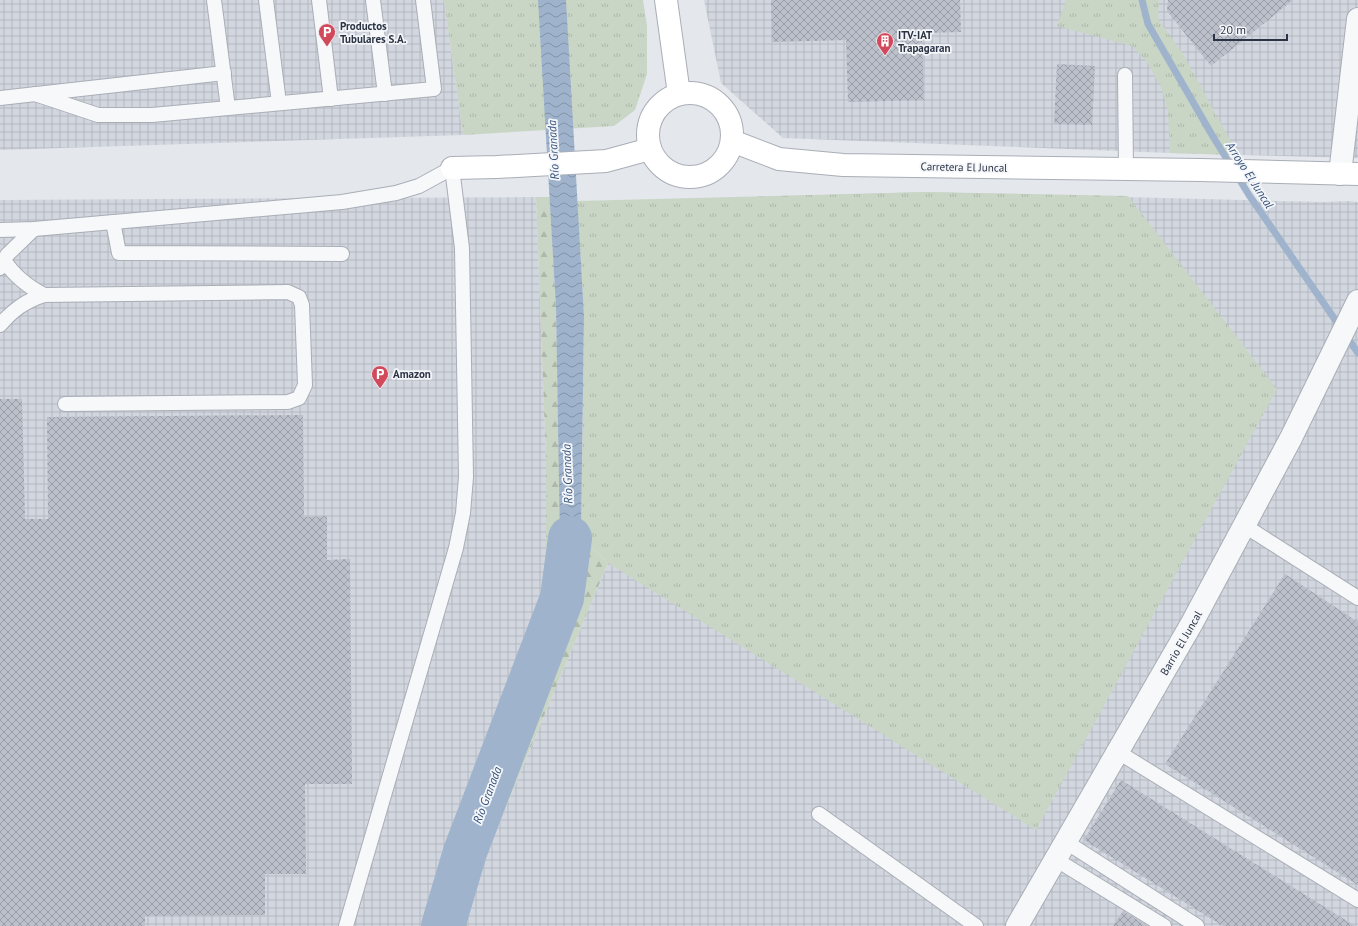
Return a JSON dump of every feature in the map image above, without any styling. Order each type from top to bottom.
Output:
[{"type":"street","points":[[666,0],[679,94]]},
{"type":"street","points":[[1349,174],[1358,19]]},
{"type":"street","points":[[692,92],[706,96],[718,103],[727,114],[732,127],[732,141],[728,154],[719,166],[708,173],[694,177],[680,176],[668,171],[657,162],[650,149],[648,136],[649,122],[656,109],[666,100],[679,94],[692,92]]},
{"type":"street","name":"Carretera El Juncal","points":[[732,141],[779,159],[843,165],[1200,170],[1349,174]]},
{"type":"street","points":[[452,168],[606,161],[650,149]]},
{"type":"street","name":"Barrio El Juncal","points":[[1017,926],[1192,623],[1245,526],[1291,438],[1356,305]]},
{"type":"lane","points":[[214,0],[228,108]]},
{"type":"lane","points":[[266,0],[279,103]]},
{"type":"lane","points":[[319,0],[331,98]]},
{"type":"lane","points":[[373,0],[385,94]]},
{"type":"lane","points":[[35,94],[98,115],[152,116],[434,89],[423,0]]},
{"type":"lane","points":[[0,98],[224,73]]},
{"type":"lane","points":[[1125,75],[1126,169]]},
{"type":"lane","points":[[0,230],[34,229],[342,202],[396,193],[419,186],[452,168],[462,248],[466,477],[463,513],[456,548],[346,926]]},
{"type":"lane","points":[[113,222],[119,253],[342,254]]},
{"type":"lane","points":[[34,229],[7,255],[2,264],[28,286],[44,295]]},
{"type":"lane","points":[[0,325],[11,312],[21,305],[31,299],[44,295],[288,292],[299,297],[302,305],[305,385],[299,398],[288,402],[65,404]]},
{"type":"lane","points":[[1245,526],[1358,598]]},
{"type":"lane","points":[[1118,752],[1358,900]]},
{"type":"lane","points":[[819,814],[976,926]]},
{"type":"lane","points":[[1061,850],[1164,926]]},
{"type":"lane","points":[[1061,850],[1197,926]]},
{"type":"shaded area","points":[[0,0],[444,0],[463,135],[0,150]]},
{"type":"shaded area","points":[[704,0],[1358,0],[1358,158],[1170,153],[783,138],[721,83]]},
{"type":"shaded area","points":[[925,192],[1358,202],[1358,926],[467,926],[469,895],[608,563],[625,201]]},
{"type":"shaded area","points":[[536,197],[546,460],[546,609],[449,847],[429,926],[0,926],[0,200]]},
{"type":"green space","points":[[444,0],[643,0],[647,26],[647,74],[635,110],[614,126],[463,135]]},
{"type":"green space","points":[[1066,0],[1159,0],[1158,19],[1183,54],[1238,155],[1170,153],[1168,111],[1161,87],[1147,62],[1132,46],[1057,26]]},
{"type":"green space","points":[[925,192],[1128,196],[1277,389],[1036,830],[608,563],[581,537],[584,316],[577,201]]},
{"type":"green space","points":[[536,197],[550,197],[556,308],[562,596],[581,537],[608,563],[469,895],[467,926],[429,926],[449,847],[546,609],[546,460]]},
{"type":"water","points":[[538,0],[566,0],[584,316],[581,537],[562,598],[556,308]]},
{"type":"building","name":"ITV-IAT Trapagaran","points":[[771,0],[960,0],[961,32],[922,33],[924,100],[848,102],[846,40],[772,42]]},
{"type":"building","points":[[1168,0],[1293,0],[1211,66],[1167,11]]},
{"type":"building","points":[[1057,64],[1095,66],[1092,125],[1054,124]]},
{"type":"building","points":[[0,399],[22,399],[25,519],[48,519],[47,417],[303,415],[304,517],[327,516],[327,560],[350,559],[352,784],[305,784],[306,874],[265,874],[265,915],[145,916],[145,926],[0,926]]},
{"type":"building","points":[[1285,574],[1358,622],[1358,885],[1165,764]]},
{"type":"building","points":[[1121,780],[1355,926],[1223,926],[1084,840]]},
{"type":"building","points":[[1123,911],[1147,926],[1113,926]]},
{"type":"waterway","name":"Arroyo El Juncal","points":[[1142,0],[1148,24],[1212,135],[1249,195],[1358,353]]},
{"type":"waterway","name":"Río Granada","points":[[443,926],[465,852],[562,598],[570,538]]},
{"type":"place","name":"Productos Tubulares S.A.","points":[[327,47]]},
{"type":"place","name":"ITV-IAT Trapagaran","points":[[885,56]]},
{"type":"place","name":"Amazon","points":[[380,389]]}]
